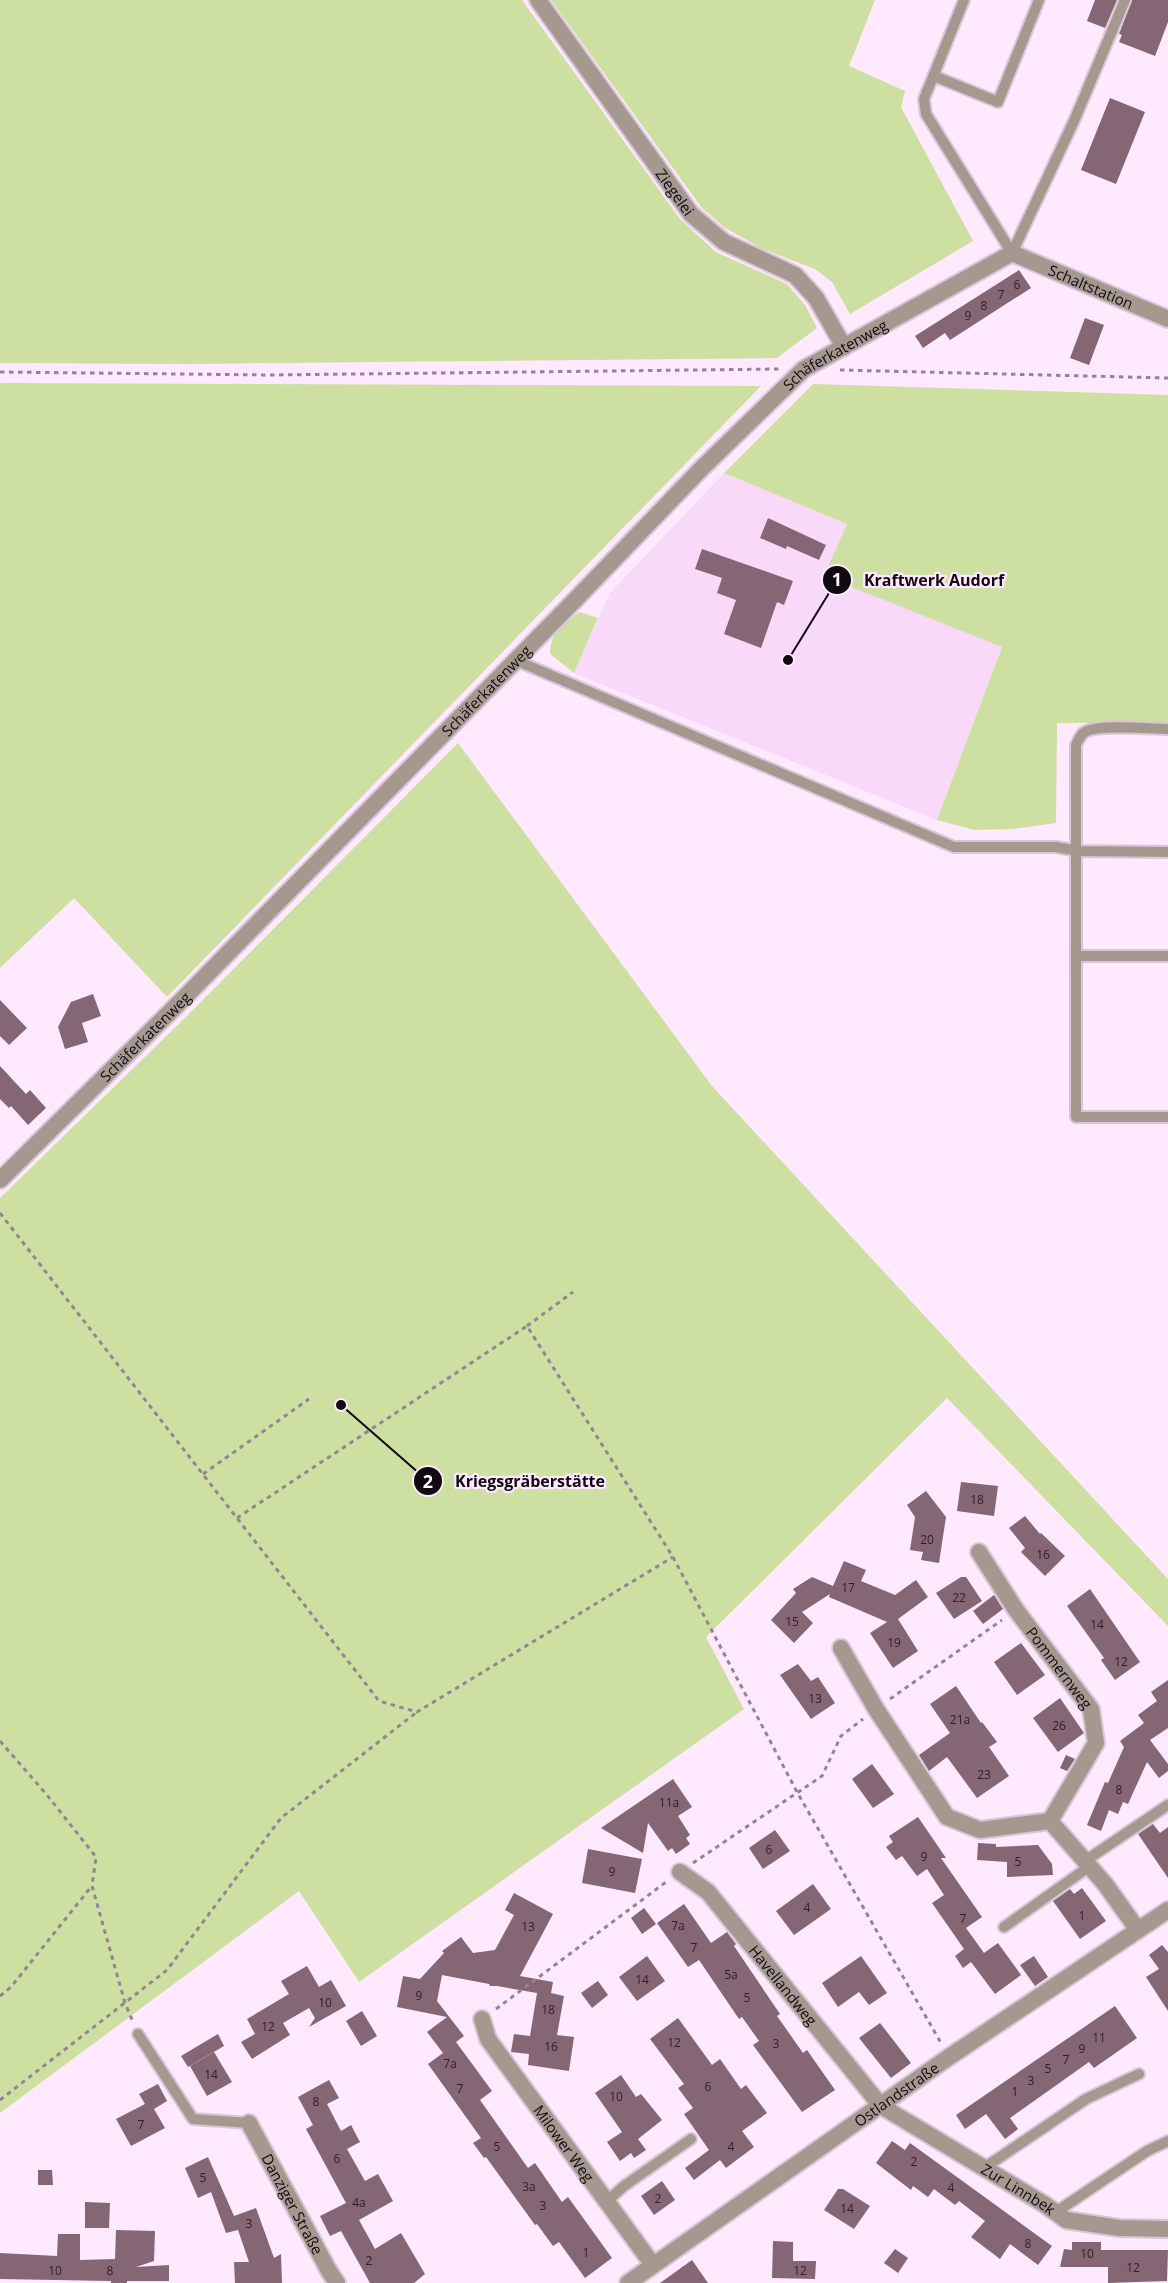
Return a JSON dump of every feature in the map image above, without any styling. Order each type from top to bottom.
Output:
[{"type":"street","name":"Ziegelei","points":[[538,0],[691,214],[723,242],[795,275],[816,297],[844,347]]},
{"type":"street","name":"Schäferkatenweg","points":[[0,1180],[178,1004],[702,468],[804,369],[1012,253]]},
{"type":"street","name":"Schaltstation","points":[[1012,253],[1168,320]]},
{"type":"street","name":"Pommernweg","points":[[979,1552],[1016,1610],[1091,1709],[1096,1743],[1050,1821]]},
{"type":"street","points":[[841,1647],[876,1709],[947,1817],[980,1830],[1050,1821],[1138,1930]]},
{"type":"street","name":"Havellandweg","points":[[680,1872],[708,1892],[881,2106]]},
{"type":"street","name":"Ostlandstraße","points":[[628,2283],[949,2058],[1168,1910]]},
{"type":"street","name":"Milower Weg","points":[[482,2019],[488,2039],[653,2265]]},
{"type":"street","name":"Zur Linnbek","points":[[881,2106],[1066,2220],[1119,2228],[1168,2229]]},
{"type":"street","name":"Danziger Straße","points":[[249,2123],[337,2283]]},
{"type":"lane","points":[[964,0],[924,99],[926,114],[1012,253]]},
{"type":"lane","points":[[934,76],[998,102],[1039,0]]},
{"type":"lane","points":[[1012,253],[1074,121],[1125,0]]},
{"type":"lane","points":[[515,660],[954,847],[1056,847],[1078,851],[1168,852]]},
{"type":"lane","points":[[1168,729],[1099,728],[1081,735],[1076,745],[1078,851],[1076,1117],[1168,1118]]},
{"type":"lane","points":[[1076,956],[1168,956]]},
{"type":"lane","points":[[1004,1927],[1168,1805]]},
{"type":"lane","points":[[138,2034],[193,2119],[249,2123]]},
{"type":"lane","points":[[984,2168],[1086,2099],[1139,2074]]},
{"type":"lane","points":[[606,2202],[624,2186],[691,2139]]},
{"type":"lane","points":[[1056,2212],[1147,2151],[1168,2141]]},
{"type":"path","points":[[0,372],[271,375],[804,369]]},
{"type":"path","points":[[839,370],[1168,378]]},
{"type":"path","points":[[0,1213],[379,1701],[417,1712]]},
{"type":"path","points":[[237,1518],[527,1326],[573,1292]]},
{"type":"path","points":[[527,1326],[673,1557],[797,1792],[949,2058]]},
{"type":"path","points":[[203,1474],[309,1399]]},
{"type":"path","points":[[0,2100],[167,1970],[281,1818],[417,1712],[673,1557]]},
{"type":"path","points":[[482,2019],[680,1872],[822,1776],[841,1736],[1016,1610]]},
{"type":"path","points":[[0,1742],[47,1795],[96,1857],[92,1886],[125,2003],[138,2034]]},
{"type":"path","points":[[0,1996],[11,1987],[92,1886]]},
{"type":"shaded area","points":[[724,473],[847,524],[825,576],[1002,646],[937,820],[574,673],[610,593]]},
{"type":"green space","points":[[0,0],[522,0],[680,219],[716,252],[787,284],[805,305],[817,328],[777,358],[189,364],[0,363]]},
{"type":"green space","points":[[551,0],[875,0],[849,66],[905,91],[901,107],[973,241],[850,314],[832,282],[815,269],[763,249],[725,228],[702,208]]},
{"type":"green space","points":[[0,383],[761,386],[167,997],[74,898],[0,968]]},
{"type":"green space","points":[[813,384],[1168,395],[1168,723],[1057,723],[1056,823],[1012,829],[974,830],[937,820],[1002,647],[824,576],[847,524],[724,473]]},
{"type":"green space","points":[[580,612],[598,618],[574,673],[550,654],[555,634]]},
{"type":"green space","points":[[458,743],[712,1086],[1168,1579],[1168,1626],[947,1398],[706,1637],[744,1709],[359,1982],[299,1891],[0,2113],[0,1198],[186,1017]]},
{"type":"building","points":[[1095,0],[1117,0],[1105,28],[1087,21]]},
{"type":"building","points":[[1132,0],[1168,0],[1168,22],[1155,56],[1119,42],[1122,35],[1119,34]]},
{"type":"building","points":[[1110,98],[1145,112],[1116,184],[1081,170]]},
{"type":"building","points":[[1019,270],[1031,288],[950,340],[945,333],[923,348],[915,336]]},
{"type":"building","points":[[1085,318],[1104,325],[1089,365],[1070,358]]},
{"type":"building","points":[[768,518],[826,545],[819,560],[787,546],[786,549],[760,538]]},
{"type":"building","points":[[702,549],[793,581],[784,605],[777,602],[761,648],[724,634],[736,600],[717,593],[722,578],[695,569]]},
{"type":"building","points":[[93,994],[101,1016],[82,1023],[88,1042],[65,1049],[58,1027],[71,1002]]},
{"type":"building","points":[[0,1000],[27,1028],[9,1045],[0,1036]]},
{"type":"building","points":[[0,1066],[26,1094],[30,1090],[46,1108],[28,1125],[11,1106],[9,1108],[0,1099]]},
{"type":"building","points":[[961,1482],[998,1486],[994,1516],[957,1511]]},
{"type":"building","points":[[926,1491],[946,1517],[939,1563],[921,1560],[923,1552],[910,1550],[915,1517],[907,1505]]},
{"type":"building","points":[[1025,1516],[1040,1534],[1065,1556],[1045,1576],[1021,1552],[1025,1548],[1009,1528]]},
{"type":"building","points":[[844,1561],[866,1570],[861,1581],[895,1595],[916,1580],[928,1597],[898,1619],[918,1651],[893,1668],[870,1633],[887,1622],[829,1597],[830,1594],[802,1612],[813,1623],[794,1643],[771,1620],[796,1593],[793,1589],[812,1577],[833,1586]]},
{"type":"building","points":[[961,1577],[966,1577],[982,1601],[954,1619],[936,1593]]},
{"type":"building","points":[[1090,1589],[1140,1662],[1115,1680],[1101,1660],[1104,1658],[1067,1606]]},
{"type":"building","points":[[994,1595],[1003,1609],[983,1624],[973,1611]]},
{"type":"building","points":[[1021,1643],[1045,1675],[1017,1695],[994,1662]]},
{"type":"building","points":[[798,1664],[811,1681],[818,1677],[835,1703],[811,1719],[780,1675]]},
{"type":"building","points":[[1168,1680],[1168,1728],[1150,1740],[1168,1764],[1168,1771],[1159,1778],[1147,1762],[1128,1804],[1123,1802],[1118,1814],[1109,1810],[1101,1831],[1087,1825],[1105,1782],[1108,1783],[1124,1747],[1120,1741],[1144,1723],[1138,1715],[1157,1701],[1151,1692]]},
{"type":"building","points":[[956,1686],[997,1742],[989,1747],[1009,1776],[977,1798],[947,1757],[929,1771],[919,1755],[950,1733],[930,1704]]},
{"type":"building","points":[[1060,1698],[1084,1733],[1058,1752],[1033,1718]]},
{"type":"building","points":[[1066,1755],[1075,1759],[1067,1771],[1060,1768]]},
{"type":"building","points":[[872,1764],[894,1794],[873,1808],[852,1779]]},
{"type":"building","points":[[673,1779],[692,1807],[678,1816],[690,1835],[686,1838],[690,1844],[676,1854],[672,1848],[668,1851],[648,1823],[643,1853],[601,1828]]},
{"type":"building","points":[[918,1817],[946,1858],[941,1858],[982,1917],[966,1928],[984,1953],[998,1943],[1021,1975],[995,1994],[971,1962],[963,1968],[955,1956],[964,1949],[932,1903],[944,1895],[927,1869],[917,1876],[902,1856],[896,1860],[886,1847],[893,1842],[889,1836]]},
{"type":"building","points":[[1153,1824],[1160,1833],[1168,1827],[1168,1878],[1138,1834]]},
{"type":"building","points":[[775,1830],[790,1851],[763,1869],[749,1848]]},
{"type":"building","points":[[978,1843],[996,1844],[996,1847],[1038,1845],[1052,1864],[1053,1875],[1007,1877],[1007,1862],[977,1860]]},
{"type":"building","points":[[588,1849],[642,1859],[635,1893],[582,1883]]},
{"type":"building","points":[[813,1884],[831,1909],[794,1935],[776,1911]]},
{"type":"building","points":[[1082,1888],[1106,1921],[1080,1939],[1053,1901],[1070,1889],[1074,1894]]},
{"type":"building","points":[[514,1893],[553,1914],[520,1976],[553,1982],[551,1993],[564,1996],[557,2035],[574,2037],[569,2071],[528,2065],[529,2054],[511,2052],[514,2034],[530,2036],[537,1993],[490,1986],[442,1975],[437,2001],[464,2036],[456,2042],[492,2091],[480,2100],[528,2168],[535,2163],[562,2202],[568,2197],[612,2258],[585,2278],[559,2242],[553,2246],[537,2224],[535,2225],[486,2157],[484,2158],[473,2143],[481,2138],[428,2064],[443,2053],[427,2032],[447,2017],[397,2007],[403,1976],[420,1979],[444,1953],[442,1951],[461,1937],[473,1953],[495,1950],[514,1915],[505,1910]]},
{"type":"building","points":[[684,1904],[711,1943],[727,1932],[780,2014],[777,2016],[803,2053],[807,2050],[835,2090],[802,2112],[753,2045],[759,2041],[742,2017],[739,2019],[699,1960],[688,1967],[657,1923]]},
{"type":"building","points":[[644,1908],[656,1924],[642,1934],[631,1918]]},
{"type":"building","points":[[1162,1945],[1168,1952],[1168,2011],[1146,1977],[1159,1969],[1149,1955]]},
{"type":"building","points":[[647,1956],[665,1981],[637,2001],[619,1977]]},
{"type":"building","points":[[861,1956],[887,1993],[869,2005],[859,1992],[838,2007],[822,1983]]},
{"type":"building","points":[[1034,1956],[1048,1977],[1035,1986],[1020,1965]]},
{"type":"building","points":[[307,1966],[319,1987],[331,1980],[346,2006],[309,2027],[315,2018],[309,2008],[283,2023],[290,2035],[252,2059],[241,2042],[255,2034],[247,2019],[289,1994],[281,1981]]},
{"type":"building","points":[[598,1981],[608,1995],[592,2008],[581,1993]]},
{"type":"building","points":[[1115,2006],[1137,2038],[1094,2068],[1089,2062],[1010,2118],[1018,2129],[1005,2139],[986,2114],[965,2129],[956,2115]]},
{"type":"building","points":[[362,2011],[377,2036],[361,2046],[346,2021]]},
{"type":"building","points":[[678,2018],[712,2065],[720,2059],[741,2089],[746,2085],[767,2113],[742,2131],[754,2147],[726,2168],[720,2160],[694,2180],[685,2168],[709,2150],[684,2114],[693,2108],[678,2088],[684,2084],[650,2039]]},
{"type":"building","points":[[880,2023],[911,2063],[891,2078],[859,2038]]},
{"type":"building","points":[[218,2034],[224,2046],[188,2067],[181,2056]]},
{"type":"building","points":[[214,2052],[232,2082],[207,2096],[190,2066]]},
{"type":"building","points":[[621,2075],[636,2097],[641,2094],[662,2120],[638,2139],[646,2150],[634,2158],[631,2153],[620,2161],[607,2142],[622,2132],[595,2093]]},
{"type":"building","points":[[329,2080],[339,2098],[327,2104],[341,2131],[351,2125],[360,2142],[347,2149],[365,2181],[378,2174],[393,2201],[359,2220],[375,2249],[401,2233],[425,2274],[414,2283],[370,2283],[341,2231],[330,2236],[320,2216],[346,2203],[306,2129],[313,2125],[298,2097]]},
{"type":"building","points":[[158,2084],[167,2101],[154,2109],[165,2128],[131,2146],[116,2119],[145,2104],[139,2094]]},
{"type":"building","points":[[892,2141],[905,2150],[910,2143],[1052,2246],[1038,2265],[1010,2244],[1000,2259],[971,2237],[985,2221],[959,2201],[955,2205],[934,2189],[928,2197],[913,2186],[911,2190],[876,2163]]},
{"type":"building","points":[[208,2157],[234,2216],[256,2208],[274,2258],[281,2254],[282,2283],[235,2283],[234,2262],[249,2262],[238,2230],[226,2233],[211,2192],[198,2198],[185,2168]]},
{"type":"building","points":[[38,2170],[52,2170],[53,2185],[38,2185]]},
{"type":"building","points":[[662,2181],[675,2200],[654,2215],[641,2196]]},
{"type":"building","points":[[838,2189],[843,2189],[870,2206],[854,2229],[824,2210]]},
{"type":"building","points":[[85,2202],[110,2203],[109,2228],[85,2228]]},
{"type":"building","points":[[116,2230],[155,2231],[154,2261],[136,2267],[169,2265],[169,2281],[111,2283],[111,2281],[0,2279],[0,2253],[57,2256],[58,2234],[80,2234],[80,2260],[115,2259]]},
{"type":"building","points":[[773,2241],[793,2242],[793,2261],[816,2261],[815,2279],[772,2278]]},
{"type":"building","points":[[1072,2242],[1101,2242],[1101,2250],[1168,2250],[1167,2281],[1108,2283],[1108,2267],[1060,2267],[1064,2249],[1072,2250]]},
{"type":"building","points":[[895,2249],[908,2258],[898,2273],[884,2263]]},
{"type":"building","points":[[692,2260],[708,2283],[660,2283]]},
{"type":"place","name":"Kraftwerk Audorf","points":[[788,660]]},
{"type":"place","name":"Kriegsgräberstätte","points":[[341,1405]]}]
